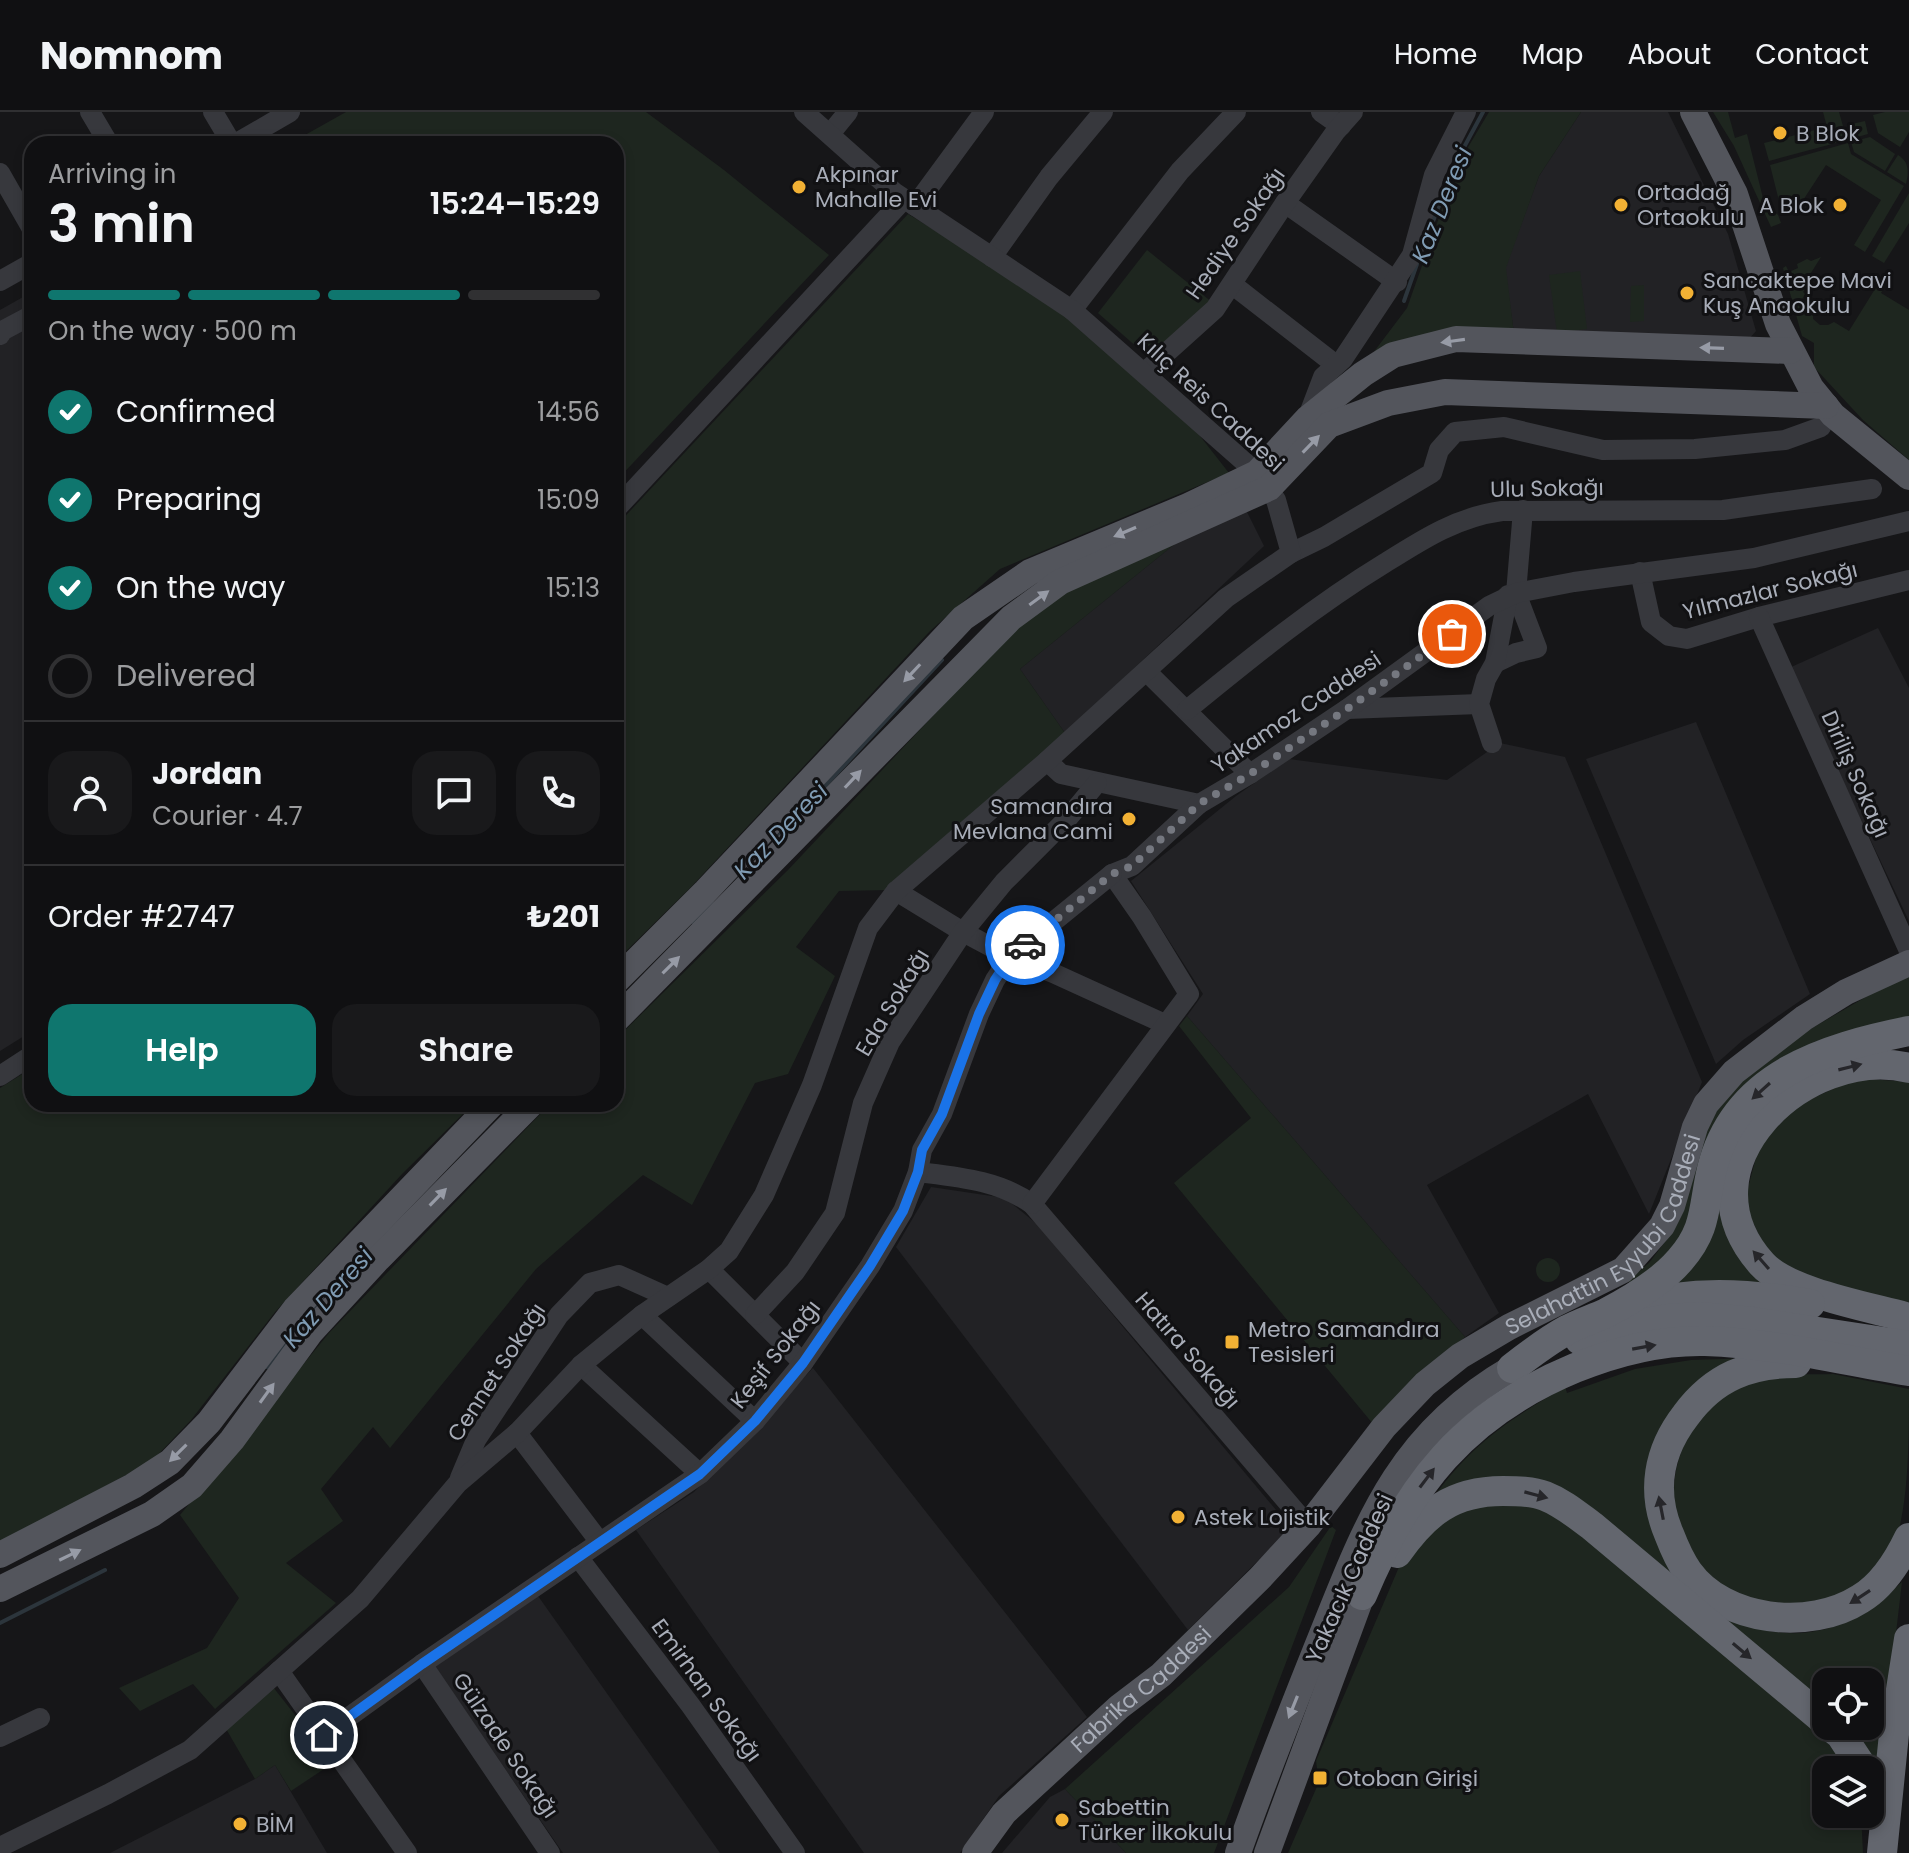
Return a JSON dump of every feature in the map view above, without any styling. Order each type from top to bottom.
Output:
[{"type":"highway","points":[[1512,1368],[1569,1329],[1607,1312],[1660,1279],[1691,1246],[1707,1209],[1712,1170],[1721,1145],[1742,1109],[1780,1074],[1825,1052],[1909,1031]]},
{"type":"highway","points":[[1909,1068],[1866,1063],[1821,1077],[1784,1101],[1769,1115],[1740,1155],[1732,1181],[1732,1208],[1741,1234],[1763,1265],[1788,1284],[1909,1320]]},
{"type":"highway","points":[[1607,1312],[1657,1299],[1729,1294],[1758,1295],[1909,1320]]},
{"type":"highway","name":"Yakacık Caddesi","points":[[1512,1368],[1567,1344],[1598,1335],[1668,1319],[1700,1317],[1909,1346]]},
{"type":"highway","name":"Yakacık Caddesi","points":[[1362,1595],[1399,1518],[1439,1462],[1473,1427],[1528,1390],[1592,1361],[1647,1346],[1701,1341],[1750,1344],[1909,1371]]},
{"type":"highway","points":[[1851,1361],[1772,1363],[1749,1367],[1716,1383],[1698,1398],[1669,1439],[1658,1491],[1660,1513],[1689,1574],[1727,1602],[1763,1616],[1795,1619],[1818,1616],[1861,1599],[1893,1567],[1909,1538]]},
{"type":"highway","points":[[1362,1595],[1413,1531],[1453,1499],[1474,1492],[1543,1495],[1569,1508],[1592,1526],[1812,1711]]},
{"type":"highway","points":[[1882,1853],[1894,1734],[1909,1639]]},
{"type":"highway","points":[[1874,1828],[1876,1853]]},
{"type":"main road","points":[[1693,112],[1735,194],[1774,312],[1823,416]]},
{"type":"main road","points":[[624,973],[754,841],[963,618],[1030,572],[1188,506],[1263,480],[1307,419],[1363,374],[1393,355],[1456,339],[1790,351]]},
{"type":"main road","points":[[624,1012],[1011,618],[1060,582],[1263,480],[1329,425],[1388,403],[1445,392],[1823,416],[1851,431],[1909,477]]},
{"type":"main road","name":"Selahattin Eyyubi Caddesi","points":[[1308,1526],[1384,1427],[1414,1395],[1460,1356],[1509,1327],[1623,1270],[1662,1226],[1672,1206],[1695,1127],[1706,1104],[1749,1058],[1846,992],[1909,963]]},
{"type":"main road","points":[[0,1555],[133,1486],[170,1462],[209,1422],[295,1309],[484,1112]]},
{"type":"main road","points":[[0,1589],[152,1514],[192,1486],[232,1440],[310,1333],[378,1259],[523,1112]]},
{"type":"main road","points":[[1384,1427],[1428,1394],[1462,1380],[1512,1368]]},
{"type":"main road","name":"Yakacık Caddesi","points":[[1238,1853],[1373,1513],[1397,1473],[1426,1435],[1468,1396],[1512,1368]]},
{"type":"main road","name":"Fabrika Caddesi","points":[[975,1853],[1004,1813],[1119,1707],[1161,1675],[1308,1526]]},
{"type":"main road","name":"Yakacık Caddesi","points":[[1267,1853],[1362,1595]]},
{"type":"street","points":[[90,112],[104,136]]},
{"type":"street","points":[[213,112],[229,136]]},
{"type":"street","points":[[248,136],[290,112]]},
{"type":"street","name":"Kılıç Reis Caddesi","points":[[804,112],[909,202],[1072,310],[1145,372],[1263,480],[1278,504],[1291,553]]},
{"type":"street","points":[[830,134],[848,112]]},
{"type":"street","points":[[624,501],[909,202],[984,112]]},
{"type":"street","points":[[992,257],[1049,177],[1103,112]]},
{"type":"street","points":[[1072,310],[1180,171],[1236,112]]},
{"type":"street","points":[[1321,112],[1347,119]]},
{"type":"street","points":[[1307,419],[1323,377],[1343,359],[1397,282],[1412,255],[1434,175],[1466,112]]},
{"type":"street","name":"Hediye Sokağı","points":[[1145,372],[1215,309],[1285,203],[1347,119]]},
{"type":"street","points":[[0,173],[24,215]]},
{"type":"street","points":[[1285,203],[1397,282]]},
{"type":"street","points":[[0,281],[24,268]]},
{"type":"street","points":[[1233,285],[1336,365]]},
{"type":"street","points":[[0,335],[24,320]]},
{"type":"street","points":[[0,1847],[190,1750],[360,1599],[458,1483],[517,1433],[581,1365],[729,1251],[764,1195],[812,1085],[868,928],[896,891],[1047,761],[1226,598],[1291,553],[1432,473],[1439,450],[1455,432],[1504,427],[1603,450],[1695,449],[1785,440],[1823,416]]},
{"type":"street","name":"Ulu Sokağı","points":[[1187,710],[1312,609],[1421,540],[1469,516],[1523,510],[1723,510],[1872,489]]},
{"type":"street","points":[[1492,743],[1479,704],[1486,679],[1495,663],[1512,594],[1523,510]]},
{"type":"street","name":"Yakamoz Caddesi","points":[[1112,874],[1132,866],[1199,804],[1347,709],[1489,606],[1512,594],[1640,572],[1754,558],[1909,521]]},
{"type":"street","name":"Yılmazlar Sokağı","points":[[1640,572],[1651,622],[1669,636],[1687,639],[1759,617],[1909,580]]},
{"type":"street","points":[[1495,663],[1537,648],[1512,594]]},
{"type":"street","name":"Diriliş Sokağı","points":[[1759,617],[1909,951]]},
{"type":"street","points":[[1147,672],[1250,774]]},
{"type":"street","points":[[1347,709],[1479,704]]},
{"type":"street","points":[[1047,761],[1061,774],[1199,804]]},
{"type":"street","name":"Eda Sokağı","points":[[755,1315],[795,1272],[835,1213],[863,1103],[890,1042],[963,932],[1004,882],[1069,817],[1097,783]]},
{"type":"street","points":[[918,1172],[977,1180],[1017,1194],[1032,1204],[1189,994],[1112,874]]},
{"type":"street","name":"Keşif Sokağı","points":[[324,1735],[599,1541],[700,1474],[755,1421],[803,1363],[870,1266],[903,1211],[918,1172],[922,1150],[942,1114],[979,1014],[1010,957],[1112,874]]},
{"type":"street","points":[[896,891],[1010,957],[1165,1024]]},
{"type":"street","points":[[0,1076],[24,1060]]},
{"type":"street","name":"Hatıra Sokağı","points":[[1032,1204],[1308,1526]]},
{"type":"street","points":[[709,1269],[803,1363]]},
{"type":"street","name":"Cennet Sokağı","points":[[458,1483],[476,1440],[542,1340],[559,1315],[590,1283],[619,1275],[668,1297]]},
{"type":"street","points":[[642,1315],[755,1421]]},
{"type":"street","points":[[581,1365],[700,1474]]},
{"type":"street","points":[[517,1433],[599,1541]]},
{"type":"street","name":"Emirhan Sokağı","points":[[578,1557],[691,1706],[795,1853]]},
{"type":"street","name":"Gülzade Sokağı","points":[[422,1664],[550,1853]]},
{"type":"street","points":[[279,1671],[407,1853]]},
{"type":"street","points":[[0,1737],[40,1718]]},
{"type":"shaded area","points":[[346,112],[646,112],[829,255],[624,473],[624,136],[303,136]]},
{"type":"shaded area","points":[[1489,112],[1581,112],[1539,176],[1506,268],[1514,334],[1373,353],[1407,308],[1458,164]]},
{"type":"shaded area","name":"Ortadağ Ortaokulu","points":[[1581,112],[1668,112],[1728,234],[1756,331],[1749,339],[1514,334],[1505,268],[1539,176]]},
{"type":"shaded area","points":[[1713,112],[1728,112],[1735,138],[1747,134],[1764,202],[1778,215],[1781,223],[1771,227],[1734,146]]},
{"type":"shaded area","points":[[1823,112],[1839,112],[1847,140],[1769,161],[1764,143],[1827,127]]},
{"type":"shaded area","points":[[1909,112],[1909,132],[1900,147],[1878,133],[1873,115]]},
{"type":"shaded area","points":[[1865,121],[1868,134],[1850,139],[1847,125]]},
{"type":"shaded area","points":[[1870,137],[1895,154],[1885,171],[1854,152],[1851,142]]},
{"type":"shaded area","points":[[1848,143],[1851,154],[1904,186],[1865,252],[1854,245],[1881,200],[1826,165],[1796,211],[1779,201],[1770,165]]},
{"type":"shaded area","points":[[1898,155],[1907,167],[1906,184],[1887,172]]},
{"type":"shaded area","points":[[1909,193],[1909,223],[1884,263],[1872,256]]},
{"type":"shaded area","points":[[908,214],[1068,312],[1189,422],[1229,473],[1000,569],[930,631],[692,886],[624,953],[624,517]]},
{"type":"shaded area","points":[[1147,250],[1213,303],[1168,342],[1138,348],[1098,313]]},
{"type":"shaded area","points":[[1821,257],[1809,276],[1812,278],[1801,301],[1813,309],[1813,319],[1820,325],[1834,322],[1849,331],[1880,281],[1886,284],[1881,293],[1909,310],[1909,460],[1863,420],[1814,367],[1814,343],[1802,336],[1783,268],[1786,266],[1789,272],[1807,259],[1811,261]]},
{"type":"shaded area","points":[[1580,271],[1587,329],[1557,333],[1549,275]]},
{"type":"shaded area","points":[[1644,285],[1644,321],[1630,322],[1631,286]]},
{"type":"shaded area","points":[[24,296],[24,1036],[0,1051],[0,310]]},
{"type":"shaded area","points":[[1246,510],[1264,546],[1065,733],[1020,669],[1181,539]]},
{"type":"shaded area","points":[[1181,539],[1020,669],[1065,733],[890,890],[839,891],[796,947],[835,976],[788,1074],[755,1083],[692,1205],[643,1175],[536,1269],[390,1448],[373,1427],[321,1489],[343,1521],[286,1563],[336,1603],[215,1709],[193,1684],[140,1711],[119,1688],[207,1648],[239,1598],[180,1515],[329,1333],[542,1112],[624,1112],[624,1031],[788,870],[1042,600]]},
{"type":"shaded area","points":[[1878,628],[1909,688],[1909,921],[1789,668]]},
{"type":"shaded area","points":[[1696,722],[1810,994],[1743,1040],[1716,1064],[1586,759]]},
{"type":"shaded area","points":[[1500,743],[1565,757],[1702,1082],[1649,1214],[1588,1094],[1427,1185],[1499,1313],[1465,1337],[1187,1016],[1203,994],[1131,881],[1236,796],[1289,759],[1447,780]]},
{"type":"shaded area","points":[[1909,972],[1909,1020],[1814,1042],[1687,1239],[1632,1289],[1628,1280],[1649,1263],[1673,1231],[1698,1141],[1720,1099],[1795,1038]]},
{"type":"shaded area","points":[[1187,1016],[1465,1337],[1373,1424],[1174,1183],[1251,1118],[1179,1026]]},
{"type":"shaded area","points":[[24,1073],[24,1112],[465,1112],[402,1174],[275,1312],[191,1420],[152,1461],[0,1543],[0,1088]]},
{"type":"shaded area","points":[[1857,1078],[1909,1082],[1909,1305],[1837,1289],[1769,1257],[1744,1203],[1759,1146],[1798,1105]]},
{"type":"shaded area","points":[[931,1187],[1005,1198],[1037,1224],[1291,1528],[1188,1630],[896,1247]]},
{"type":"shaded area","points":[[1720,1197],[1776,1289],[1661,1293]]},
{"type":"shaded area","points":[[1548,1258],[1559,1265],[1560,1270],[1553,1281],[1548,1282],[1537,1275],[1536,1270],[1543,1259]]},
{"type":"shaded area","points":[[1755,1358],[1663,1443],[1684,1584],[1561,1490],[1431,1501],[1475,1449],[1525,1411],[1565,1387],[1567,1393],[1635,1369],[1691,1360]]},
{"type":"shaded area","points":[[813,1368],[1087,1717],[999,1796],[960,1853],[864,1853],[636,1530],[694,1492]]},
{"type":"shaded area","points":[[1833,1374],[1909,1389],[1906,1482],[1898,1534],[1868,1575],[1844,1595],[1814,1603],[1777,1607],[1759,1605],[1714,1584],[1696,1559],[1683,1535],[1676,1510],[1674,1485],[1678,1461],[1702,1417],[1721,1399],[1744,1384],[1776,1375]]},
{"type":"shaded area","points":[[1504,1499],[1559,1515],[1797,1708],[1812,1725],[1812,1740],[1825,1740],[1839,1756],[1812,1756],[1812,1828],[1862,1828],[1863,1853],[1288,1853],[1319,1782],[1316,1761],[1405,1553],[1451,1511]]},
{"type":"shaded area","points":[[1331,1526],[1336,1530],[1214,1853],[1126,1853],[1065,1789],[1289,1587]]},
{"type":"shaded area","points":[[1902,1582],[1884,1735],[1884,1668],[1812,1668],[1812,1691],[1718,1614],[1755,1628],[1808,1632],[1844,1623],[1878,1604]]},
{"type":"shaded area","points":[[538,1596],[720,1853],[563,1853],[435,1667]]},
{"type":"shaded area","points":[[273,1687],[333,1763],[291,1791],[275,1765],[255,1779],[225,1727]]},
{"type":"shaded area","points":[[1857,1740],[1883,1740],[1881,1756],[1866,1756]]},
{"type":"shaded area","points":[[275,1765],[327,1853],[110,1853],[255,1779]]},
{"type":"shaded area","name":"Sabettin Türker İlkokulu","points":[[1065,1789],[1126,1853],[1002,1853],[1050,1797]]},
{"type":"waterway","name":"Kaz Deresi","points":[[1427,237],[1455,164],[1483,112]]},
{"type":"waterway","name":"Kaz Deresi","points":[[1404,301],[1417,264]]},
{"type":"waterway","name":"Kaz Deresi","points":[[775,840],[942,660]]},
{"type":"waterway","name":"Kaz Deresi","points":[[693,922],[713,903]]},
{"type":"waterway","name":"Kaz Deresi","points":[[310,1314],[322,1299]]},
{"type":"waterway","name":"Kaz Deresi","points":[[267,1367],[289,1340]]},
{"type":"waterway","name":"Kaz Deresi","points":[[0,1623],[105,1570]]},
{"type":"way so far","points":[[1025,945],[1112,874],[1132,866],[1199,804],[1347,709],[1452,634]]},
{"type":"place","name":"B Blok","points":[[1780,133]]},
{"type":"place","name":"Akpınar Mahalle Evi","points":[[799,187]]},
{"type":"place","name":"Ortadağ Ortaokulu","points":[[1621,205]]},
{"type":"place","name":"A Blok","points":[[1840,205]]},
{"type":"place","name":"Sancaktepe Mavi Kuş Anaokulu","points":[[1687,293]]},
{"type":"place","name":"Samandıra Mevlana Cami","points":[[1129,819]]},
{"type":"place","name":"Metro Samandıra Tesisleri","points":[[1232,1342]]},
{"type":"place","name":"Astek Lojistik","points":[[1178,1517]]},
{"type":"place","name":"Otoban Girişi","points":[[1320,1778]]},
{"type":"place","name":"Sabettin Türker İlkokulu","points":[[1062,1820]]},
{"type":"place","name":"BİM","points":[[240,1824]]},
{"type":"route","points":[[324,1735],[599,1541],[700,1474],[755,1421],[803,1363],[870,1266],[903,1211],[918,1172],[922,1150],[942,1114],[979,1014],[1010,957],[1025,945]]}]
